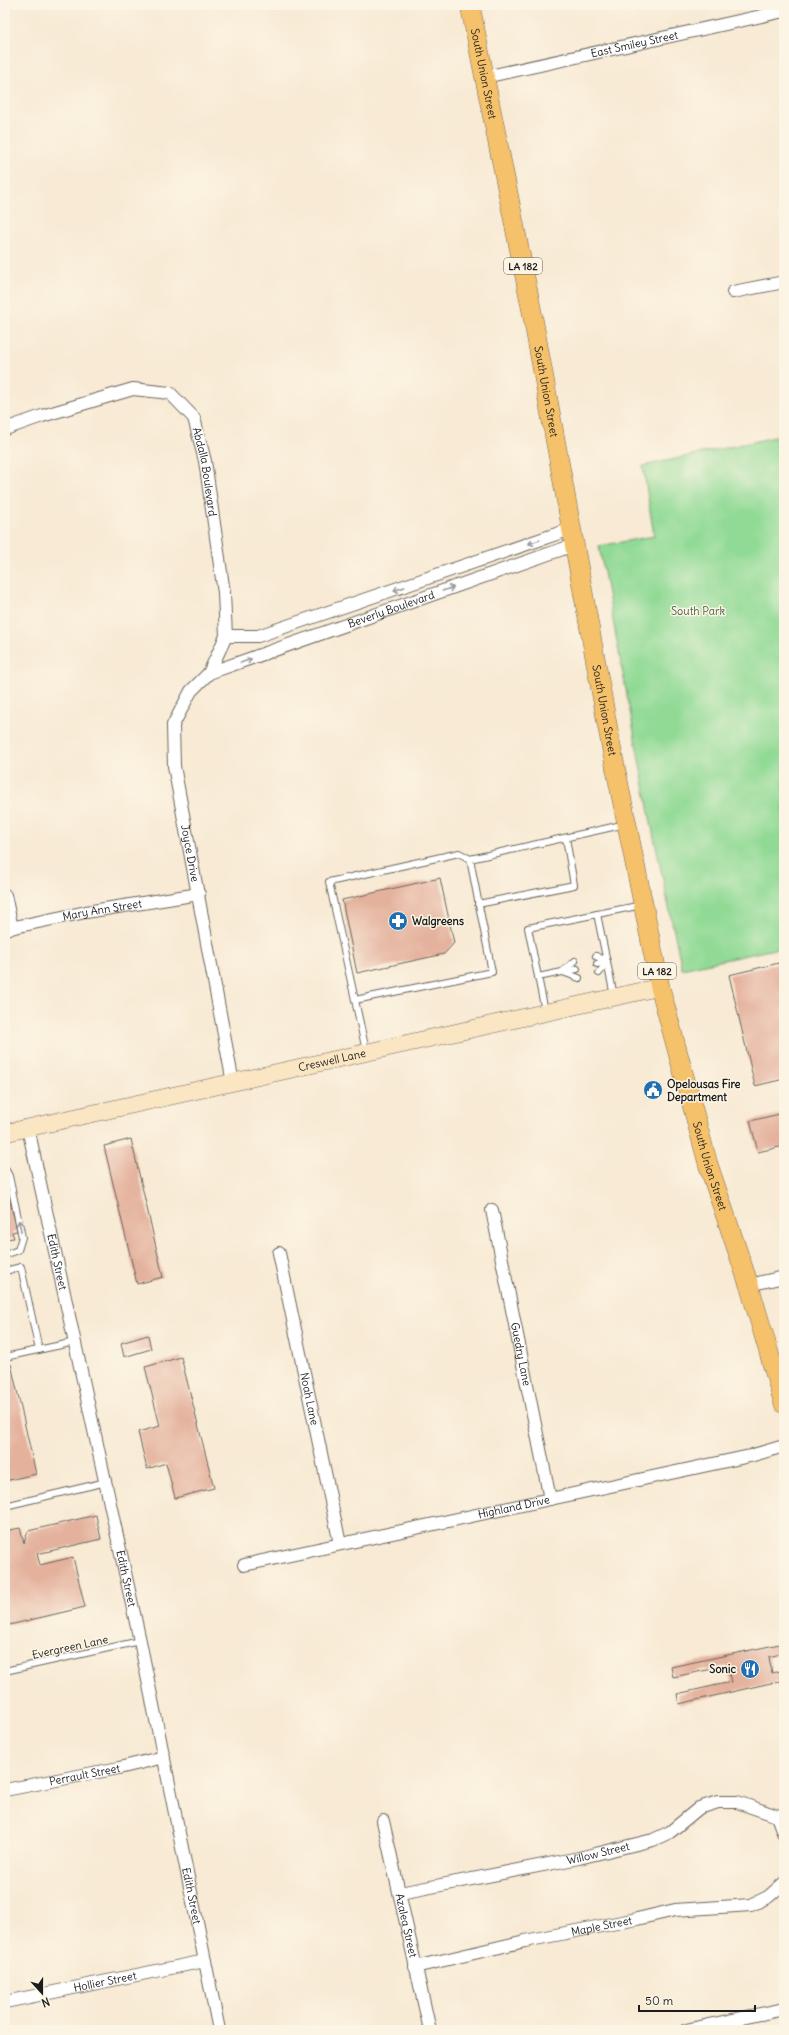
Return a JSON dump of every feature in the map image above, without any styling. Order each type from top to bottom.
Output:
[{"type":"main road","name":"South Union Street","points":[[470,5],[529,300],[627,824],[660,987],[670,1031],[708,1164],[779,1372],[784,1404]]},
{"type":"main road","name":"Creswell Lane","points":[[5,1133],[660,987]]},
{"type":"street","name":"East Smiley Street","points":[[485,77],[784,11]]},
{"type":"street","points":[[733,292],[784,282]]},
{"type":"street","name":"Abdalla Boulevard","points":[[5,429],[42,416],[133,389],[170,393],[194,418],[205,461],[224,593],[226,636]]},
{"type":"street","name":"Beverly Boulevard","points":[[226,636],[258,636],[573,537]]},
{"type":"street","name":"Beverly Boulevard","points":[[209,673],[266,654],[573,537]]},
{"type":"street","name":"Joyce Drive","points":[[226,636],[209,673],[191,691],[173,724],[174,766],[233,1083]]},
{"type":"street","points":[[258,636],[266,654]]},
{"type":"street","points":[[5,894],[8,929]]},
{"type":"street","name":"Mary Ann Street","points":[[8,929],[108,908],[199,894]]},
{"type":"street","name":"Edith Street","points":[[28,1128],[140,1641],[219,2030]]},
{"type":"street","name":"Guedry Lane","points":[[492,1210],[550,1499]]},
{"type":"street","name":"Noah Lane","points":[[279,1253],[340,1544]]},
{"type":"street","points":[[749,1285],[784,1277]]},
{"type":"street","name":"Highland Drive","points":[[244,1565],[750,1456],[784,1446]]},
{"type":"street","name":"Perrault Street","points":[[5,1790],[119,1768],[164,1757]]},
{"type":"street","name":"Willow Street","points":[[400,1894],[579,1858],[653,1840],[670,1832],[699,1808],[718,1802],[737,1802],[781,1815]]},
{"type":"street","points":[[781,1815],[784,1835]]},
{"type":"street","name":"Azalea Street","points":[[383,1821],[390,1859],[400,1894],[430,2030]]},
{"type":"street","name":"Maple Street","points":[[415,1967],[524,1941],[675,1910],[751,1905],[768,1897],[784,1883]]},
{"type":"street","name":"Hollier Street","points":[[5,2002],[205,1961]]},
{"type":"street","points":[[686,2030],[784,2009]]},
{"type":"lane","points":[[366,1052],[329,882],[459,853],[470,859],[627,824]]},
{"type":"lane","points":[[478,904],[574,885],[566,838]]},
{"type":"lane","points":[[355,1000],[492,972],[470,859]]},
{"type":"lane","points":[[545,1012],[528,928],[643,904]]},
{"type":"lane","points":[[597,914],[615,997]]},
{"type":"lane","points":[[596,956],[607,962]]},
{"type":"lane","points":[[561,972],[575,961]]},
{"type":"lane","points":[[597,964],[607,962]]},
{"type":"lane","points":[[599,973],[607,962]]},
{"type":"lane","points":[[538,977],[577,968]]},
{"type":"lane","points":[[561,972],[579,978]]},
{"type":"lane","points":[[5,1168],[9,1176],[22,1237],[18,1250],[5,1255]]},
{"type":"lane","points":[[5,1270],[21,1267],[39,1350]]},
{"type":"lane","points":[[5,1357],[75,1342]]},
{"type":"lane","points":[[5,1506],[106,1482]]},
{"type":"lane","name":"Evergreen Lane","points":[[5,1671],[140,1641]]},
{"type":"green space","name":"South Park","points":[[784,435],[784,947],[682,969],[651,823],[599,546],[654,536],[643,466]]},
{"type":"building","name":"Walgreens","points":[[440,878],[454,943],[444,954],[357,973],[342,900]]},
{"type":"building","points":[[779,963],[784,983],[784,1079],[755,1086],[729,975]]},
{"type":"building","points":[[784,1113],[784,1146],[758,1152],[750,1121]]},
{"type":"building","points":[[131,1139],[163,1277],[137,1284],[104,1146]]},
{"type":"building","points":[[5,1179],[17,1231],[12,1232],[14,1238],[5,1239]]},
{"type":"building","points":[[148,1335],[151,1349],[124,1357],[121,1343]]},
{"type":"building","points":[[181,1357],[214,1488],[175,1498],[166,1463],[147,1469],[138,1432],[160,1426],[145,1367]]},
{"type":"building","points":[[11,1364],[36,1474],[5,1481],[5,1366]]},
{"type":"building","points":[[96,1515],[101,1539],[37,1554],[40,1565],[73,1557],[85,1607],[5,1626],[5,1531],[20,1528],[24,1543],[28,1531]]},
{"type":"building","points":[[784,1643],[784,1653],[769,1657],[772,1673],[784,1670],[784,1680],[679,1704],[677,1694],[731,1682],[727,1666],[673,1677],[671,1667]]},
{"type":"place","name":"Walgreens","points":[[398,921]]},
{"type":"place","name":"Opelousas Fire Department","points":[[653,1090]]},
{"type":"place","name":"Sonic","points":[[750,1669]]}]
